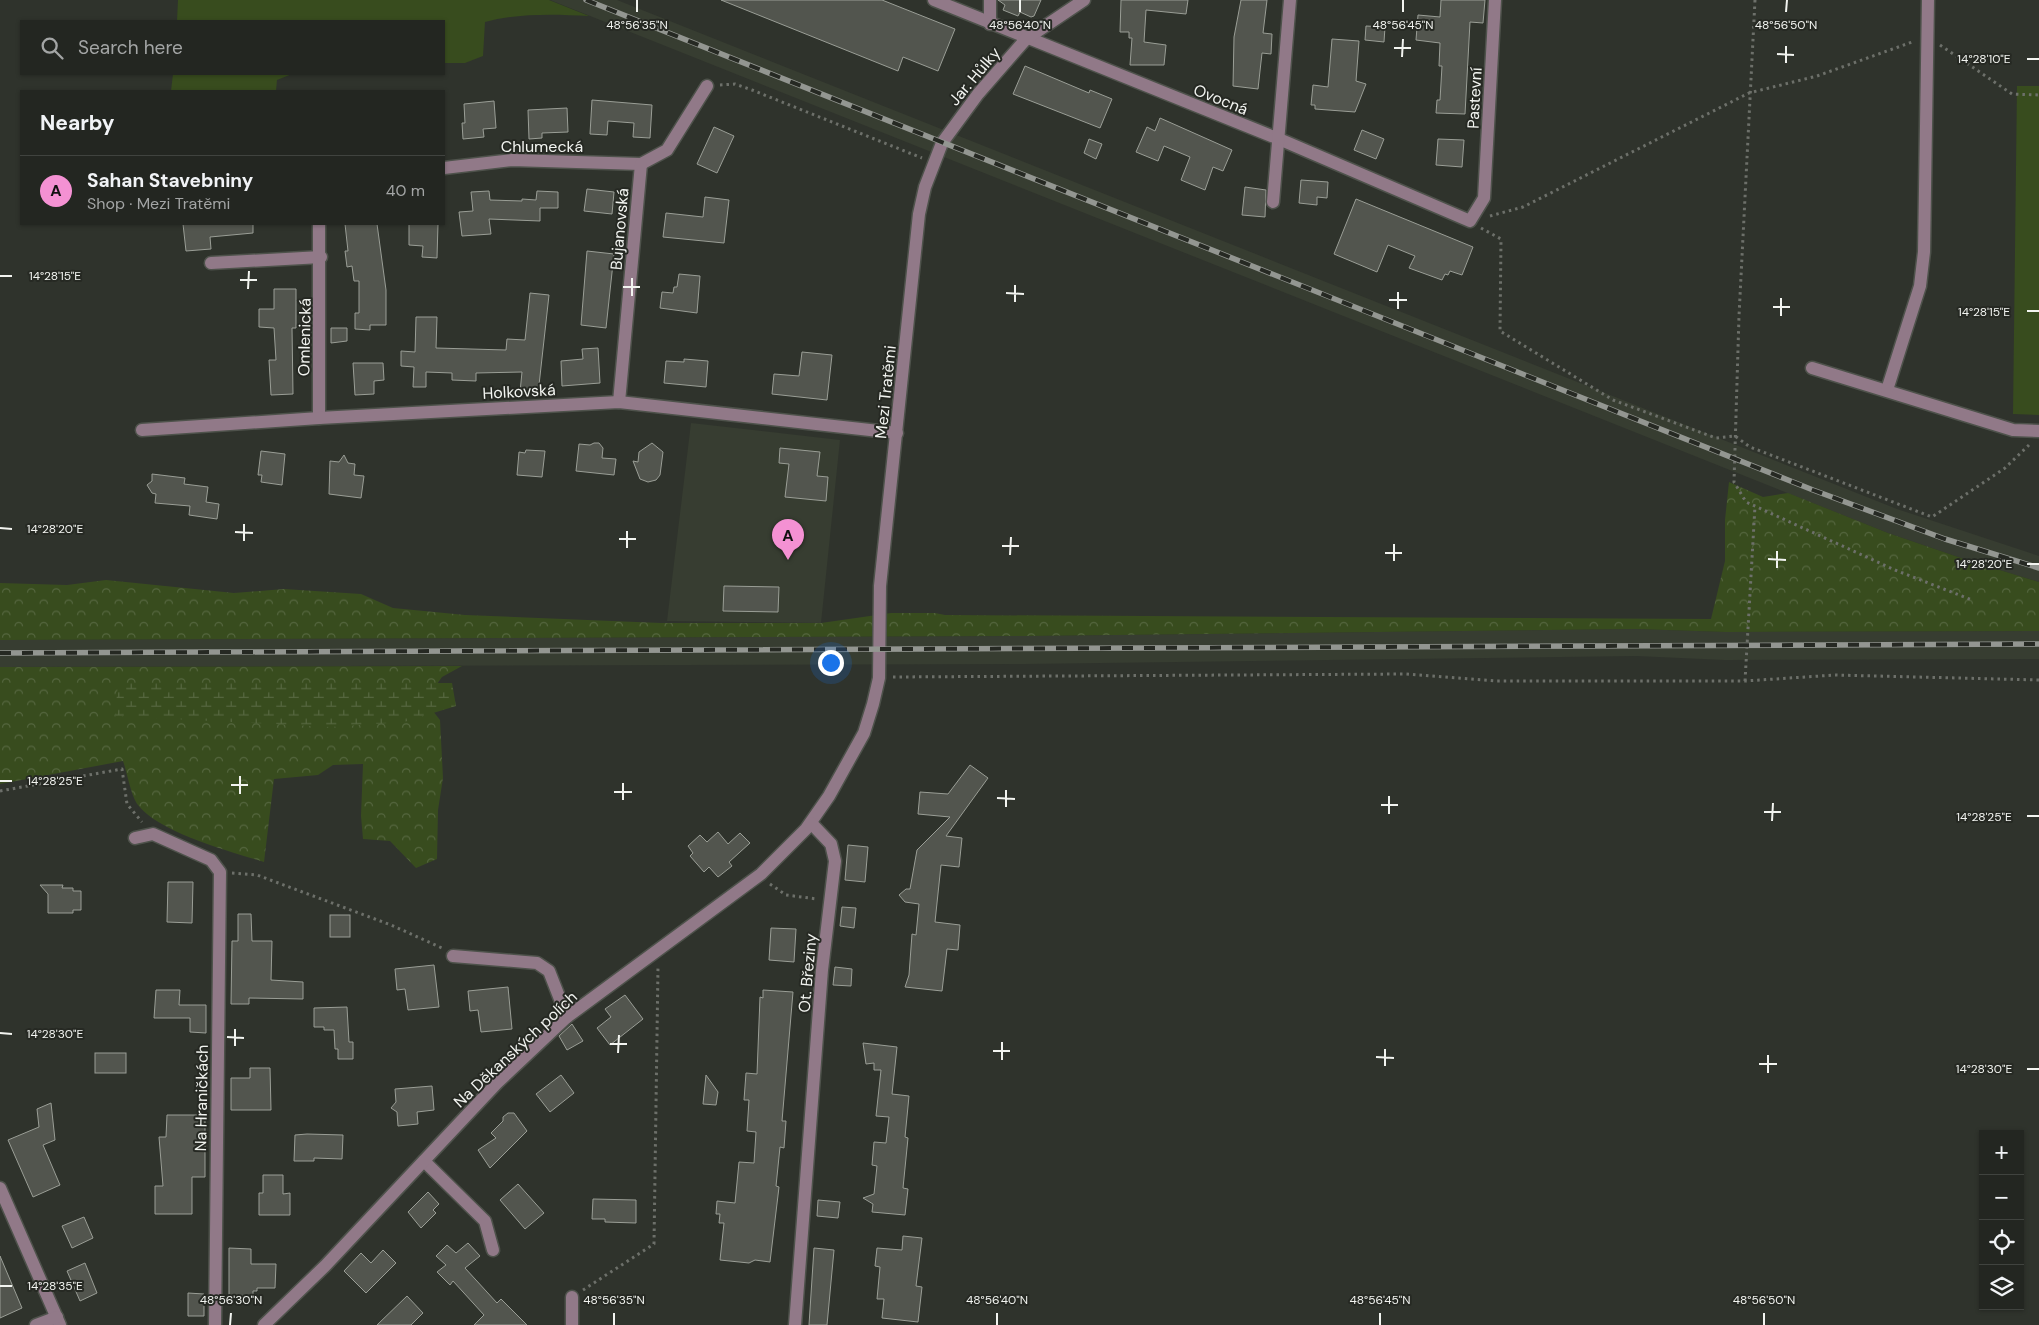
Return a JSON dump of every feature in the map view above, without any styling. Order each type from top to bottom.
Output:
[{"type":"street","name":"Ovocná","points":[[934,0],[1026,39],[1279,139],[1470,221]]},
{"type":"street","points":[[990,0],[990,24]]},
{"type":"street","name":"Jar. Hůlky","points":[[942,143],[978,94],[1026,39],[1084,0]]},
{"type":"street","points":[[1273,202],[1290,0]]},
{"type":"street","name":"Pastevní","points":[[1470,221],[1484,198],[1495,0]]},
{"type":"street","points":[[1887,390],[1920,286],[1924,252],[1928,0]]},
{"type":"street","points":[[641,164],[667,150],[706,86]]},
{"type":"street","name":"Mezi Tratěmi","points":[[879,678],[880,586],[919,214],[942,143]]},
{"type":"street","name":"Chlumecká","points":[[445,168],[512,160],[641,164]]},
{"type":"street","name":"Bujanovská","points":[[619,402],[641,164]]},
{"type":"street","name":"Omlenická","points":[[319,225],[319,418]]},
{"type":"street","points":[[211,263],[320,257]]},
{"type":"street","points":[[1812,368],[2036,437]]},
{"type":"street","name":"Holkovská","points":[[142,430],[319,418],[619,402],[897,432]]},
{"type":"street","points":[[811,823],[864,733],[879,678]]},
{"type":"street","name":"Na Děkanských polích","points":[[264,1325],[325,1266],[496,1083],[568,1017],[761,874],[811,823]]},
{"type":"street","name":"Ot. Březiny","points":[[796,1325],[822,970],[835,861],[831,844],[811,823]]},
{"type":"street","points":[[134,838],[153,834],[211,860],[220,872]]},
{"type":"street","name":"Na Hraničkách","points":[[215,1325],[220,872]]},
{"type":"street","points":[[453,956],[537,963],[549,971],[568,1017]]},
{"type":"street","points":[[424,1161],[485,1221],[493,1250]]},
{"type":"street","points":[[0,1188],[59,1321],[36,1325]]},
{"type":"street","points":[[572,1297],[572,1325]]},
{"type":"path","points":[[1754,0],[1734,482],[1746,502],[1894,570],[1972,600]]},
{"type":"path","points":[[1470,221],[1523,207],[1749,92],[1817,76],[1928,37],[2012,94],[2039,95]]},
{"type":"path","points":[[706,86],[712,90],[720,85],[735,84],[934,163]]},
{"type":"path","points":[[1470,221],[1502,240],[1500,331],[1613,400],[1716,438],[1735,436],[1750,447],[1932,517],[2005,468],[2036,437]]},
{"type":"path","points":[[1746,681],[1755,506]]},
{"type":"path","points":[[879,678],[1405,674],[1496,681],[1746,681],[1835,675],[2039,680]]},
{"type":"path","points":[[0,791],[122,769],[127,804],[153,834]]},
{"type":"path","points":[[220,872],[257,875],[391,925],[435,944],[453,956]]},
{"type":"path","points":[[761,874],[771,886],[786,895],[830,900]]},
{"type":"path","points":[[572,1297],[654,1244],[658,951]]},
{"type":"shaded area","points":[[550,0],[617,0],[1897,509],[2039,556],[2039,582],[1888,533]]},
{"type":"shaded area","points":[[691,423],[840,440],[821,623],[667,621]]},
{"type":"shaded area","points":[[1636,629],[1726,632],[2039,631],[2039,659],[1725,660],[1636,656],[1026,664],[0,667],[0,640],[1026,636]]},
{"type":"green space","points":[[178,0],[549,0],[589,16],[523,16],[485,22],[483,56],[465,63],[445,63],[445,20],[177,20]]},
{"type":"green space","points":[[173,75],[290,75],[277,80],[276,90],[171,90]]},
{"type":"green space","points":[[2017,86],[2039,86],[2039,415],[2013,414]]},
{"type":"green space","points":[[1729,482],[1763,497],[1788,493],[1888,533],[2039,582],[2039,631],[1726,632],[1636,629],[1026,636],[0,640],[0,583],[67,585],[106,580],[234,593],[284,589],[361,594],[393,608],[465,615],[661,623],[821,623],[891,613],[935,613],[945,615],[1711,619],[1725,561],[1725,520]]},
{"type":"green space","points":[[462,666],[442,677],[425,701],[440,720],[443,778],[438,810],[437,859],[416,868],[390,841],[363,839],[361,816],[363,764],[333,765],[318,775],[274,779],[264,862],[196,840],[161,824],[148,815],[136,801],[123,761],[0,784],[0,667]]},
{"type":"green space","points":[[118,683],[452,683],[456,706],[404,722],[330,727],[115,716]]},
{"type":"building","points":[[721,0],[882,0],[955,29],[938,71],[903,57],[898,71]]},
{"type":"building","points":[[998,0],[1041,0],[1034,16],[1031,17],[1020,12],[1018,16],[1003,10],[1005,5]]},
{"type":"building","points":[[1121,0],[1188,0],[1186,14],[1146,10],[1144,42],[1166,45],[1164,65],[1130,65],[1132,38],[1129,38],[1129,32],[1120,32]]},
{"type":"building","points":[[1241,0],[1267,0],[1263,33],[1272,34],[1271,54],[1262,53],[1258,89],[1233,86],[1234,37]]},
{"type":"building","points":[[1441,0],[1485,0],[1483,23],[1470,22],[1465,114],[1436,113],[1437,100],[1440,100],[1442,66],[1439,66],[1440,43],[1416,40],[1418,15],[1440,17]]},
{"type":"building","points":[[1366,26],[1385,27],[1384,42],[1365,40]]},
{"type":"building","points":[[1332,39],[1359,41],[1356,81],[1366,84],[1355,112],[1315,109],[1315,105],[1311,105],[1313,85],[1328,87]]},
{"type":"building","points":[[1025,66],[1089,93],[1090,90],[1112,99],[1100,128],[1013,94]]},
{"type":"building","points":[[592,100],[652,105],[650,138],[633,137],[634,123],[608,121],[607,135],[590,134]]},
{"type":"building","points":[[494,101],[496,128],[483,129],[484,137],[463,139],[462,123],[465,123],[464,104]]},
{"type":"building","points":[[567,108],[568,132],[542,133],[542,138],[529,139],[528,110]]},
{"type":"building","points":[[1160,118],[1232,150],[1223,171],[1213,167],[1205,190],[1181,180],[1190,157],[1164,146],[1158,161],[1136,152],[1147,127],[1155,131]]},
{"type":"building","points":[[714,127],[734,136],[717,173],[697,164]]},
{"type":"building","points":[[1362,130],[1384,139],[1376,159],[1354,150]]},
{"type":"building","points":[[1089,139],[1102,144],[1096,159],[1084,153]]},
{"type":"building","points":[[1438,139],[1464,140],[1462,167],[1436,165]]},
{"type":"building","points":[[1301,180],[1328,182],[1327,198],[1317,197],[1317,205],[1299,203]]},
{"type":"building","points":[[1245,187],[1266,190],[1265,217],[1242,215]]},
{"type":"building","points":[[587,189],[614,192],[612,214],[584,211]]},
{"type":"building","points":[[489,191],[490,200],[522,201],[522,199],[536,200],[537,191],[558,192],[558,208],[540,208],[540,221],[489,219],[491,234],[462,236],[459,212],[473,211],[471,192]]},
{"type":"building","points":[[705,197],[729,200],[724,243],[663,237],[666,213],[703,217]]},
{"type":"building","points":[[1356,199],[1473,247],[1462,275],[1450,271],[1448,275],[1445,274],[1442,280],[1409,268],[1415,256],[1388,245],[1377,272],[1334,254]]},
{"type":"building","points":[[183,225],[253,225],[253,233],[210,237],[211,249],[186,251]]},
{"type":"building","points":[[345,225],[377,225],[386,290],[386,325],[370,325],[370,330],[355,329],[355,313],[359,313],[359,281],[354,281],[352,266],[347,267],[345,251],[348,251]]},
{"type":"building","points":[[409,225],[438,225],[437,258],[422,257],[423,246],[409,245]]},
{"type":"building","points":[[587,251],[614,254],[606,328],[581,325]]},
{"type":"building","points":[[679,274],[700,276],[697,313],[660,308],[662,292],[673,293],[674,287],[677,287]]},
{"type":"building","points":[[274,289],[296,289],[296,328],[292,328],[293,394],[271,395],[269,360],[276,360],[274,328],[259,327],[259,309],[274,309]]},
{"type":"building","points":[[530,293],[549,295],[538,394],[520,392],[522,372],[476,373],[476,381],[452,380],[452,373],[426,372],[426,387],[413,387],[414,367],[401,366],[401,351],[415,352],[416,317],[437,317],[436,348],[506,350],[507,339],[525,340]]},
{"type":"building","points":[[331,328],[347,328],[347,341],[331,343]]},
{"type":"building","points":[[598,348],[600,383],[562,386],[561,361],[583,359],[582,349]]},
{"type":"building","points":[[802,352],[832,355],[827,400],[772,394],[774,374],[799,376]]},
{"type":"building","points":[[684,359],[708,361],[706,387],[664,383],[666,361],[684,362]]},
{"type":"building","points":[[353,363],[383,363],[384,380],[374,381],[374,394],[355,395]]},
{"type":"building","points":[[599,443],[603,448],[602,458],[616,459],[614,475],[576,471],[579,444],[590,445]]},
{"type":"building","points":[[652,443],[663,452],[660,475],[656,480],[648,482],[640,479],[633,461],[638,462],[639,452]]},
{"type":"building","points":[[780,448],[820,452],[817,476],[828,477],[826,501],[785,497],[789,464],[779,463]]},
{"type":"building","points":[[526,450],[545,451],[542,477],[517,475],[519,452],[525,453]]},
{"type":"building","points":[[261,451],[285,454],[282,485],[261,482],[262,475],[258,475]]},
{"type":"building","points":[[344,455],[348,463],[355,464],[354,475],[364,476],[361,498],[329,494],[330,461],[339,462]]},
{"type":"building","points":[[152,474],[185,478],[184,484],[208,487],[206,502],[219,504],[217,519],[189,515],[190,506],[155,503],[156,494],[152,493],[147,485],[152,481]]},
{"type":"building","points":[[724,586],[779,587],[778,612],[723,611]]},
{"type":"building","points":[[970,765],[988,778],[946,836],[962,838],[959,867],[941,865],[935,922],[960,925],[958,950],[947,949],[942,991],[905,987],[909,975],[912,934],[916,935],[919,904],[905,902],[899,895],[906,889],[910,889],[917,850],[950,817],[918,814],[920,792],[948,794]]},
{"type":"building","points":[[718,832],[728,844],[740,833],[750,843],[729,862],[732,866],[718,877],[709,867],[704,872],[690,856],[693,853],[688,846],[700,835],[707,842]]},
{"type":"building","points":[[848,845],[868,847],[865,882],[845,880]]},
{"type":"building","points":[[168,882],[193,882],[192,923],[167,922]]},
{"type":"building","points":[[40,885],[63,885],[62,888],[73,888],[73,891],[81,891],[81,910],[73,910],[73,913],[48,913],[48,894]]},
{"type":"building","points":[[842,907],[856,908],[854,928],[840,926]]},
{"type":"building","points":[[238,914],[251,914],[252,941],[272,941],[271,980],[303,982],[303,999],[249,998],[249,1004],[231,1004],[232,941],[238,941]]},
{"type":"building","points":[[330,915],[350,915],[350,937],[330,937]]},
{"type":"building","points":[[771,928],[796,929],[794,962],[769,960]]},
{"type":"building","points":[[434,965],[439,1007],[408,1010],[405,989],[397,990],[395,969]]},
{"type":"building","points":[[835,967],[852,969],[851,986],[833,985]]},
{"type":"building","points":[[508,987],[512,1029],[481,1032],[478,1010],[470,1011],[468,991]]},
{"type":"building","points":[[156,990],[180,990],[179,1005],[206,1005],[206,1033],[190,1032],[190,1018],[154,1018]]},
{"type":"building","points":[[763,990],[793,992],[782,1121],[786,1121],[784,1148],[780,1147],[776,1186],[779,1187],[770,1262],[755,1260],[749,1263],[720,1260],[724,1223],[719,1223],[720,1214],[716,1214],[717,1201],[735,1203],[739,1162],[754,1163],[756,1132],[747,1131],[749,1100],[744,1100],[746,1073],[757,1074],[760,997],[763,998]]},
{"type":"building","points":[[625,995],[643,1019],[610,1045],[597,1028],[611,1017],[605,1009]]},
{"type":"building","points":[[347,1007],[349,1042],[353,1042],[353,1059],[338,1059],[338,1049],[335,1049],[334,1030],[314,1027],[314,1008]]},
{"type":"building","points":[[572,1024],[583,1041],[567,1050],[559,1036]]},
{"type":"building","points":[[863,1043],[897,1047],[892,1094],[909,1096],[905,1137],[908,1138],[903,1188],[908,1189],[905,1215],[872,1212],[873,1204],[863,1198],[874,1194],[877,1166],[872,1165],[874,1142],[886,1143],[889,1117],[876,1116],[881,1070],[874,1070],[874,1063],[866,1064]]},
{"type":"building","points":[[95,1053],[126,1053],[126,1073],[95,1073]]},
{"type":"building","points":[[250,1068],[270,1068],[271,1110],[231,1110],[231,1078],[250,1078]]},
{"type":"building","points":[[561,1075],[574,1093],[550,1112],[536,1094]]},
{"type":"building","points":[[706,1075],[718,1092],[716,1105],[703,1104]]},
{"type":"building","points":[[432,1086],[434,1110],[417,1112],[418,1124],[398,1126],[397,1112],[391,1108],[396,1102],[395,1089]]},
{"type":"building","points":[[51,1103],[55,1140],[43,1145],[60,1185],[33,1197],[8,1140],[39,1127],[37,1109]]},
{"type":"building","points":[[508,1113],[514,1113],[527,1131],[490,1168],[478,1150],[496,1138],[491,1133]]},
{"type":"building","points":[[167,1115],[205,1115],[205,1177],[192,1177],[192,1214],[155,1214],[155,1186],[163,1186],[159,1137],[166,1137]]},
{"type":"building","points":[[295,1135],[343,1135],[342,1159],[314,1158],[314,1161],[294,1161]]},
{"type":"building","points":[[263,1175],[283,1175],[283,1194],[290,1193],[290,1215],[259,1215],[259,1193],[263,1193]]},
{"type":"building","points":[[518,1184],[544,1213],[525,1229],[500,1200]]},
{"type":"building","points":[[428,1192],[439,1204],[433,1210],[436,1213],[421,1228],[408,1212]]},
{"type":"building","points":[[593,1199],[636,1200],[636,1223],[605,1222],[605,1219],[592,1219]]},
{"type":"building","points":[[818,1200],[840,1202],[838,1218],[817,1216]]},
{"type":"building","points":[[84,1217],[93,1238],[72,1248],[62,1226]]},
{"type":"building","points":[[903,1236],[922,1238],[916,1286],[922,1287],[918,1322],[882,1318],[884,1299],[877,1299],[880,1267],[875,1266],[877,1248],[902,1250]]},
{"type":"building","points":[[468,1243],[480,1256],[465,1268],[497,1303],[501,1299],[527,1325],[474,1325],[484,1315],[453,1281],[450,1285],[437,1272],[446,1265],[436,1256],[447,1245],[456,1253]]},
{"type":"building","points":[[229,1248],[251,1249],[251,1264],[276,1264],[275,1288],[257,1288],[257,1291],[253,1291],[253,1296],[229,1296]]},
{"type":"building","points":[[814,1248],[834,1250],[827,1325],[809,1325]]},
{"type":"building","points":[[383,1250],[396,1263],[366,1293],[344,1271],[361,1253],[371,1263]]},
{"type":"building","points":[[0,1256],[22,1308],[0,1318]]},
{"type":"building","points":[[85,1263],[97,1293],[80,1301],[67,1271]]},
{"type":"building","points":[[188,1293],[204,1294],[204,1316],[188,1316]]},
{"type":"building","points":[[407,1296],[423,1313],[411,1325],[377,1325]]},
{"type":"railway","points":[[586,0],[1813,490],[1945,539],[2039,568]]},
{"type":"railway","points":[[0,653],[2039,644]]},
{"type":"place","name":"Sahan Stavebniny","points":[[788,560]]}]
